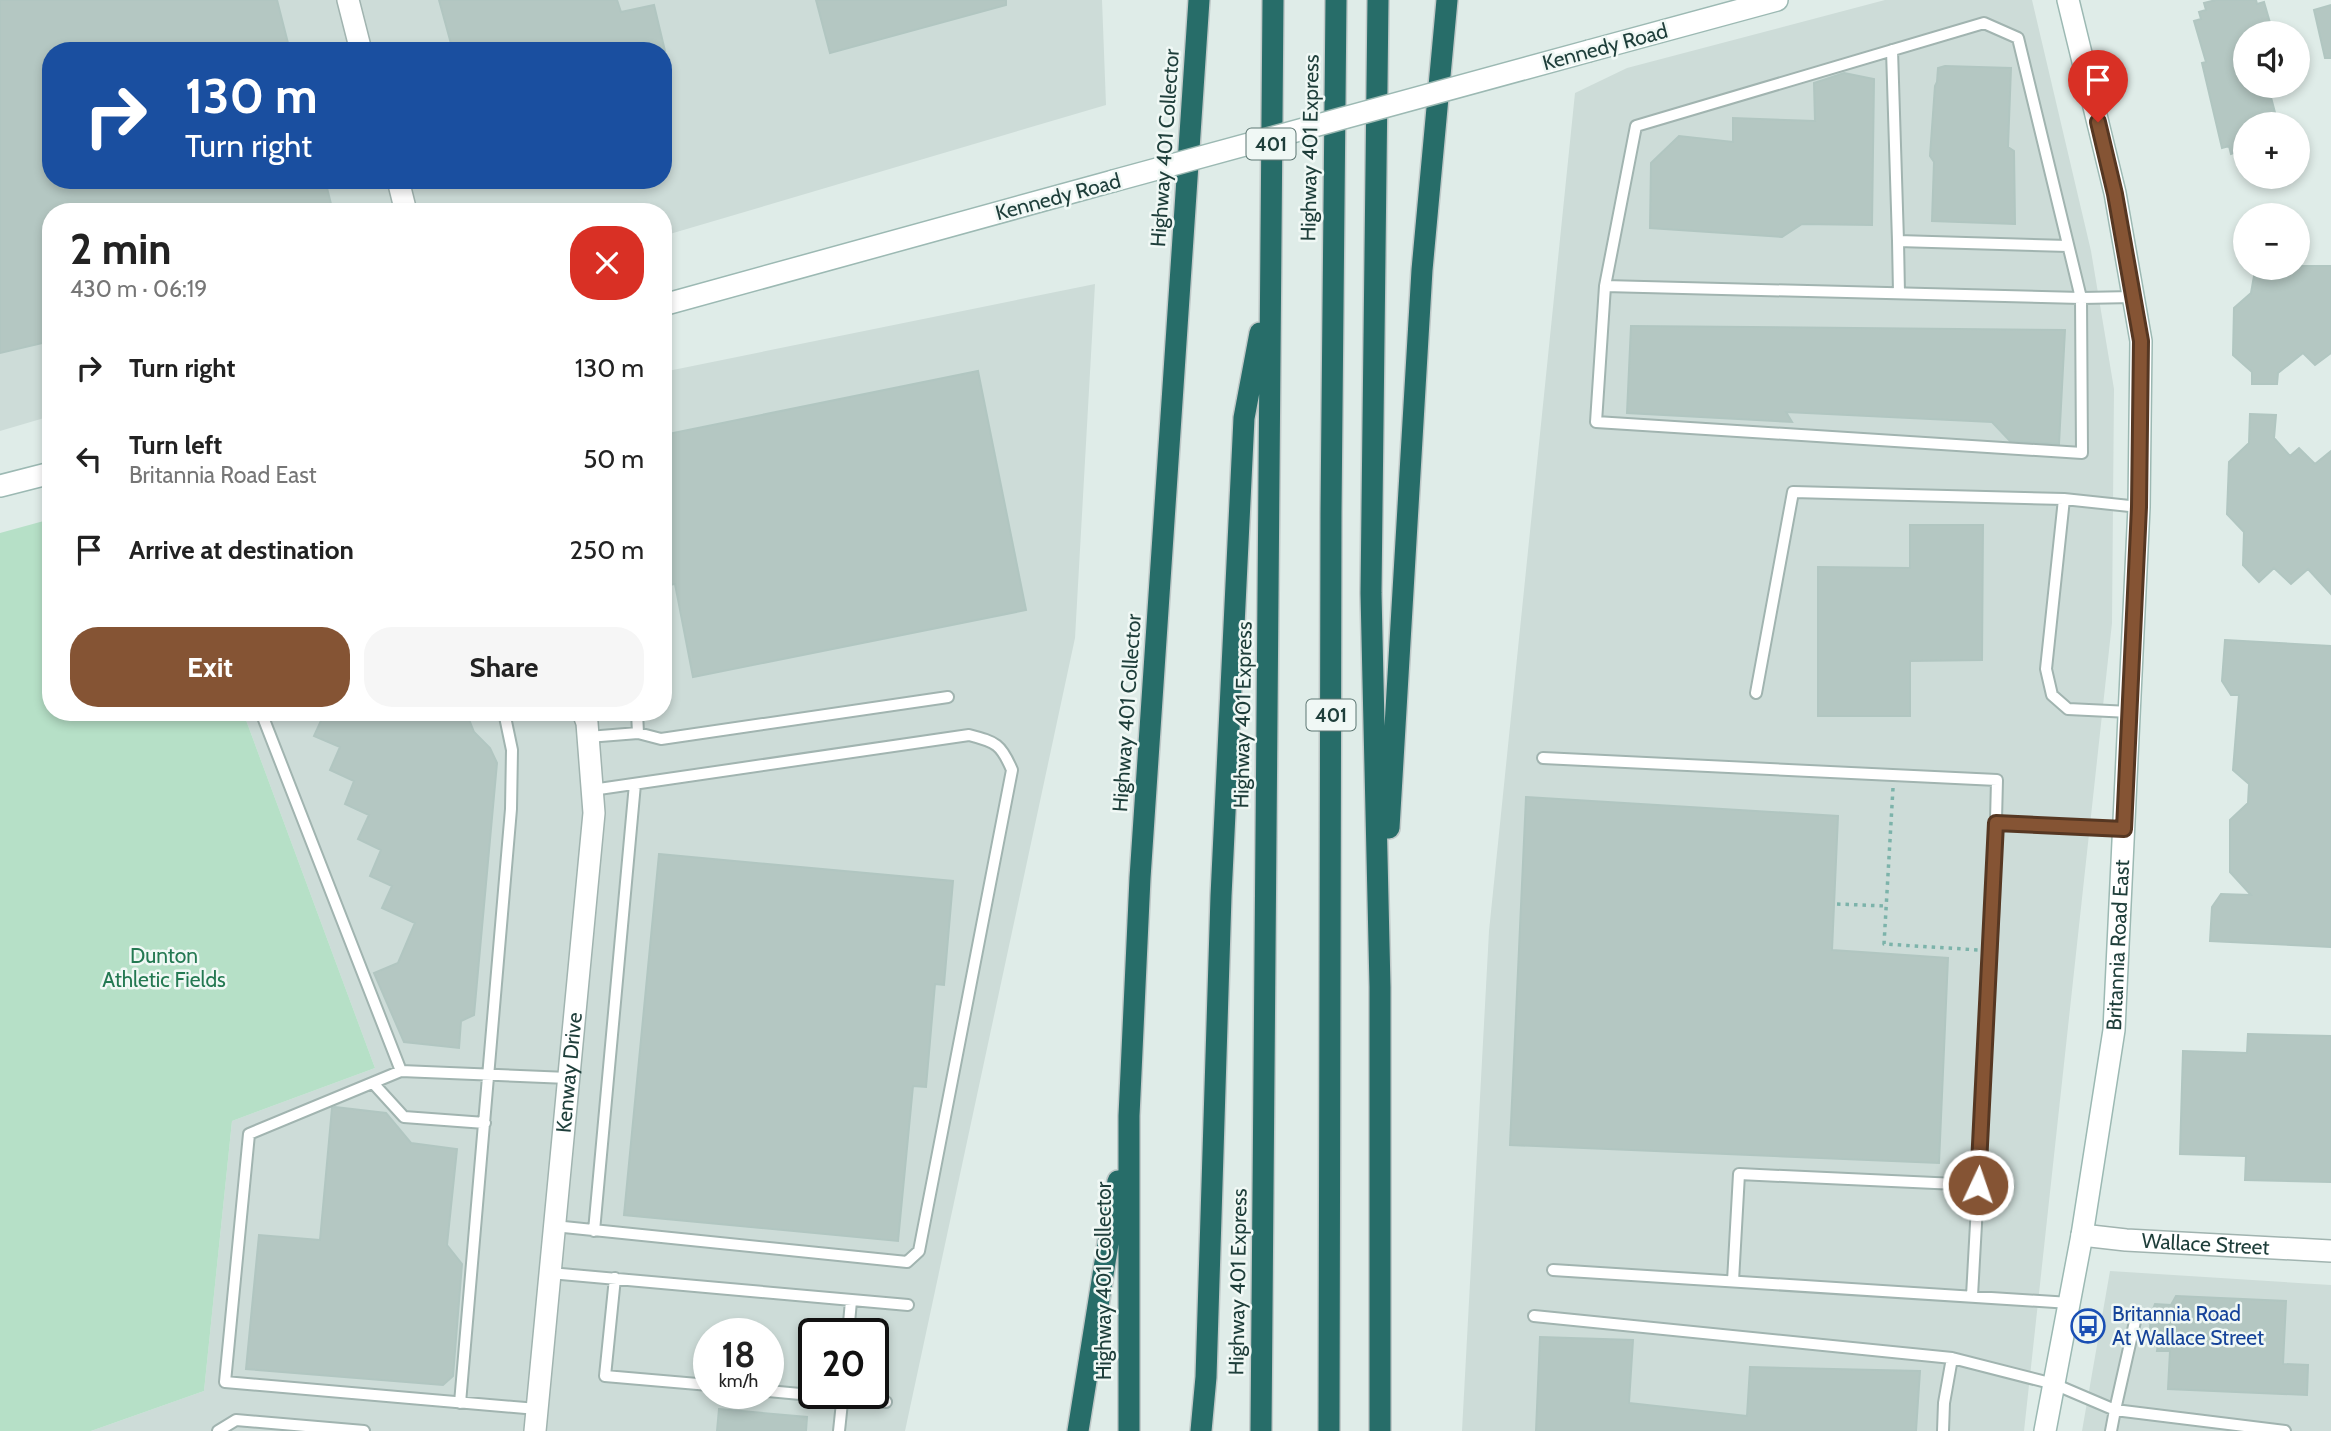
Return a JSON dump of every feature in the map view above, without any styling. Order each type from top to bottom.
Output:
[{"type":"highway","name":"Highway 401 Collector","points":[[1129,1431],[1129,1116],[1140,878],[1199,0]]},
{"type":"highway","name":"Highway 401 Express","points":[[1261,1431],[1273,0]]},
{"type":"highway","name":"Highway 401 Express","points":[[1329,1431],[1331,513],[1336,0]]},
{"type":"highway","name":"401","points":[[1378,0],[1371,593],[1380,987],[1381,1431]]},
{"type":"highway","points":[[1380,987],[1422,270],[1447,0]]},
{"type":"highway","points":[[1201,1431],[1206,1377],[1222,882],[1244,418],[1269,289]]},
{"type":"highway","points":[[1078,1431],[1129,1116]]},
{"type":"main road","points":[[348,0],[359,42]]},
{"type":"main road","name":"Kennedy Road","points":[[672,303],[1777,0]]},
{"type":"main road","name":"Britannia Road East","points":[[2045,1431],[2082,1235],[2114,1030],[2139,507],[2141,341],[2115,194],[2068,0]]},
{"type":"main road","points":[[0,486],[42,474]]},
{"type":"main road","name":"Kenway Drive","points":[[535,1431],[594,813],[585,721]]},
{"type":"main road","name":"Wallace Street","points":[[2082,1235],[2126,1240],[2331,1251]]},
{"type":"lane","points":[[1984,23],[2018,38],[2068,246],[2081,298],[2082,453],[1595,422],[1605,286],[1636,126],[1984,23]]},
{"type":"lane","points":[[1892,50],[1899,293]]},
{"type":"lane","points":[[1898,241],[2068,246]]},
{"type":"lane","points":[[1605,286],[2081,298],[2134,297]]},
{"type":"lane","points":[[1756,693],[1793,492],[2064,499],[2139,507]]},
{"type":"lane","points":[[2064,499],[2046,669],[2052,695],[2068,709],[2130,712]]},
{"type":"lane","points":[[588,737],[638,733],[661,740],[948,697]]},
{"type":"lane","points":[[265,721],[401,1071]]},
{"type":"lane","points":[[460,1403],[511,809],[512,750],[506,721]]},
{"type":"lane","points":[[637,721],[638,733]]},
{"type":"lane","points":[[554,1226],[907,1262],[919,1251],[1012,771],[1006,755],[993,741],[969,736],[592,790]]},
{"type":"lane","points":[[1543,758],[1997,780],[1991,950],[1972,1296]]},
{"type":"lane","points":[[594,1231],[635,784]]},
{"type":"lane","points":[[1996,823],[2124,829]]},
{"type":"lane","points":[[537,1409],[225,1382],[249,1135],[401,1071],[568,1078]]},
{"type":"lane","points":[[373,1083],[404,1117],[485,1123]]},
{"type":"lane","points":[[1733,1281],[1738,1174],[1978,1185]]},
{"type":"lane","points":[[1553,1270],[2070,1303]]},
{"type":"lane","points":[[550,1272],[908,1305]]},
{"type":"lane","points":[[615,1278],[605,1376],[693,1384]]},
{"type":"lane","points":[[849,1318],[851,1301]]},
{"type":"lane","points":[[1534,1316],[1952,1358],[2054,1384],[2115,1410],[2221,1427],[2284,1431]]},
{"type":"lane","points":[[2111,1431],[2136,1317]]},
{"type":"lane","points":[[1943,1431],[1944,1403],[1952,1358]]},
{"type":"lane","points":[[839,1431],[841,1409]]},
{"type":"lane","points":[[218,1431],[236,1420],[363,1431]]},
{"type":"path","points":[[1893,775],[1884,944],[1991,950]]},
{"type":"path","points":[[1838,904],[1886,906]]},
{"type":"shaded area","points":[[0,0],[1102,0],[1106,105],[672,233],[672,203],[42,203],[42,419],[0,431]]},
{"type":"shaded area","points":[[1885,0],[2032,0],[2091,251],[2114,389],[2112,623],[2024,1431],[1462,1431],[1489,931],[1575,93],[1627,68]]},
{"type":"shaded area","points":[[1095,284],[1075,638],[905,1431],[91,1431],[204,1391],[232,1121],[375,1068],[246,721],[672,721],[672,370]]},
{"type":"shaded area","points":[[2110,1271],[2331,1285],[2331,1431],[2082,1431]]},
{"type":"green space","name":"Dunton Athletic Fields","points":[[42,521],[42,721],[246,721],[375,1068],[232,1121],[204,1391],[91,1431],[0,1431],[0,533]]},
{"type":"building","points":[[0,0],[277,0],[288,42],[42,42],[42,189],[327,189],[331,203],[42,203],[42,343],[0,353]]},
{"type":"building","points":[[439,0],[617,0],[621,12],[654,5],[663,42],[451,42]]},
{"type":"building","points":[[816,0],[1006,0],[1006,5],[830,53]]},
{"type":"building","points":[[2216,0],[2256,0],[2257,4],[2264,2],[2270,21],[2233,21],[2233,98],[2271,98],[2275,112],[2233,112],[2231,154],[2229,146],[2222,148],[2202,63],[2206,62],[2194,21],[2201,19],[2199,12],[2206,10],[2204,3]]},
{"type":"building","points":[[2331,5],[2331,58],[2325,58],[2314,10]]},
{"type":"building","points":[[1938,68],[2011,68],[2008,147],[2014,151],[2015,224],[1932,221],[1934,162],[1930,156],[1935,86]]},
{"type":"building","points":[[1844,73],[1874,79],[1872,225],[1802,224],[1782,237],[1650,228],[1651,163],[1679,136],[1733,142],[1733,118],[1815,121],[1814,83]]},
{"type":"building","points":[[2310,266],[2331,266],[2331,353],[2315,365],[2303,353],[2278,373],[2277,384],[2252,384],[2252,372],[2233,355],[2234,308],[2251,293],[2253,280],[2310,280]]},
{"type":"building","points":[[1631,326],[2065,330],[2059,444],[2010,441],[1992,422],[1786,412],[1792,422],[1627,413]]},
{"type":"building","points":[[978,371],[1026,610],[693,677],[675,584],[672,584],[672,433]]},
{"type":"building","points":[[2250,414],[2276,415],[2274,438],[2290,456],[2299,448],[2315,464],[2331,451],[2331,594],[2308,569],[2291,584],[2274,568],[2259,582],[2243,565],[2244,532],[2227,514],[2229,462],[2249,443]]},
{"type":"building","points":[[1910,525],[1983,525],[1982,660],[1910,661],[1910,716],[1818,716],[1818,567],[1910,568]]},
{"type":"building","points":[[2225,640],[2331,646],[2331,947],[2210,941],[2212,907],[2221,894],[2251,895],[2230,872],[2230,820],[2248,803],[2249,784],[2233,770],[2239,695],[2231,695],[2222,681]]},
{"type":"building","points":[[321,721],[470,721],[474,732],[490,748],[497,763],[474,1015],[461,1021],[459,1048],[404,1042],[374,973],[398,963],[415,923],[382,908],[392,886],[370,876],[381,850],[358,839],[369,815],[345,804],[354,781],[330,770],[340,747],[314,736]]},
{"type":"building","points":[[1526,797],[1838,816],[1832,950],[1948,958],[1939,1163],[1510,1145]]},
{"type":"building","points":[[659,854],[953,881],[944,985],[935,984],[926,1087],[913,1086],[898,1241],[624,1215]]},
{"type":"building","points":[[2248,1034],[2331,1036],[2331,1182],[2245,1180],[2246,1156],[2180,1154],[2183,1051],[2247,1053]]},
{"type":"building","points":[[332,1108],[386,1113],[411,1143],[457,1149],[447,1245],[462,1264],[453,1376],[443,1385],[246,1369],[259,1235],[320,1240]]},
{"type":"building","points":[[2176,1296],[2286,1301],[2283,1364],[2308,1365],[2307,1395],[2168,1389],[2170,1351],[2157,1351],[2158,1344],[2149,1343],[2151,1314],[2155,1304],[2171,1305]]},
{"type":"building","points":[[1540,1337],[1633,1340],[1629,1403],[1747,1416],[1750,1367],[1920,1371],[1916,1431],[1536,1431]]},
{"type":"building","points":[[719,1409],[807,1417],[806,1431],[717,1431]]},
{"type":"place","name":"Britannia Road At Wallace Street","points":[[2088,1326]]},
{"type":"route","points":[[1978,1185],[1996,823],[2124,829],[2139,507],[2141,341],[2115,194],[2098,122]]}]
